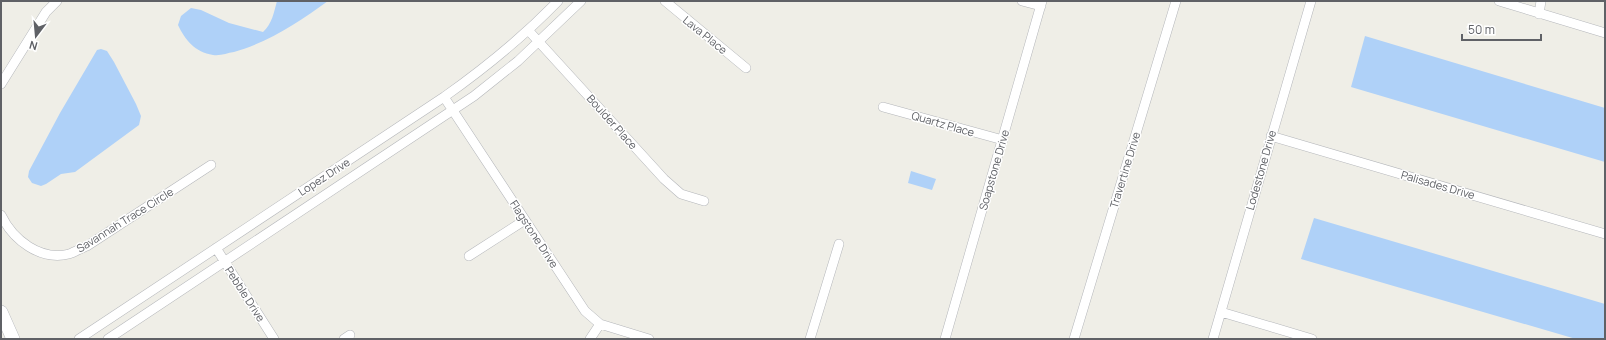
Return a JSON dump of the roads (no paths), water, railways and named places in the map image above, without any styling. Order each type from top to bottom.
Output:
[{"type":"main road","points":[[1,312],[14,339]]},
{"type":"street","points":[[1,84],[46,12],[57,1]]},
{"type":"street","name":"Lopez Drive","points":[[79,339],[444,97],[496,59],[558,1]]},
{"type":"street","name":"Lopez Drive","points":[[108,339],[453,110],[500,76],[539,42],[581,1]]},
{"type":"street","name":"Lava Place","points":[[665,1],[746,68]]},
{"type":"street","points":[[1022,1],[1041,4]]},
{"type":"street","name":"Travertine Drive","points":[[1074,339],[1176,1]]},
{"type":"street","name":"Lodestone Drive","points":[[1213,339],[1311,1]]},
{"type":"street","points":[[1499,1],[1605,34]]},
{"type":"street","points":[[1539,14],[1541,1]]},
{"type":"street","name":"Soapstone Drive","points":[[945,339],[1041,4]]},
{"type":"street","name":"Boulder Place","points":[[528,30],[664,179],[682,194],[704,201]]},
{"type":"street","name":"Flagstone Drive","points":[[444,97],[585,311],[600,324],[650,339]]},
{"type":"street","name":"Quartz Place","points":[[883,107],[1003,140]]},
{"type":"street","name":"Palisades Drive","points":[[1271,136],[1605,234]]},
{"type":"street","name":"Savannah Trace Circle","points":[[1,215],[6,225],[18,239],[35,250],[51,254],[69,254],[87,246],[211,166]]},
{"type":"street","points":[[469,256],[525,220]]},
{"type":"street","points":[[810,339],[839,244]]},
{"type":"street","name":"Pebble Drive","points":[[216,248],[274,339]]},
{"type":"street","points":[[1221,312],[1312,339]]},
{"type":"street","points":[[590,339],[600,324]]},
{"type":"water","points":[[277,1],[328,1],[295,24],[271,37],[247,48],[221,55],[213,55],[196,48],[187,40],[178,25],[181,16],[191,8],[201,10],[229,23],[263,32],[271,22]]},
{"type":"water","points":[[1365,36],[1605,108],[1605,162],[1351,87]]},
{"type":"water","points":[[101,49],[107,51],[114,62],[136,104],[141,116],[139,125],[75,172],[61,174],[41,186],[32,183],[28,177],[29,171],[60,113],[97,50]]},
{"type":"water","points":[[911,171],[936,179],[932,190],[908,183]]},
{"type":"water","points":[[1314,218],[1605,304],[1605,339],[1576,339],[1301,259]]}]
